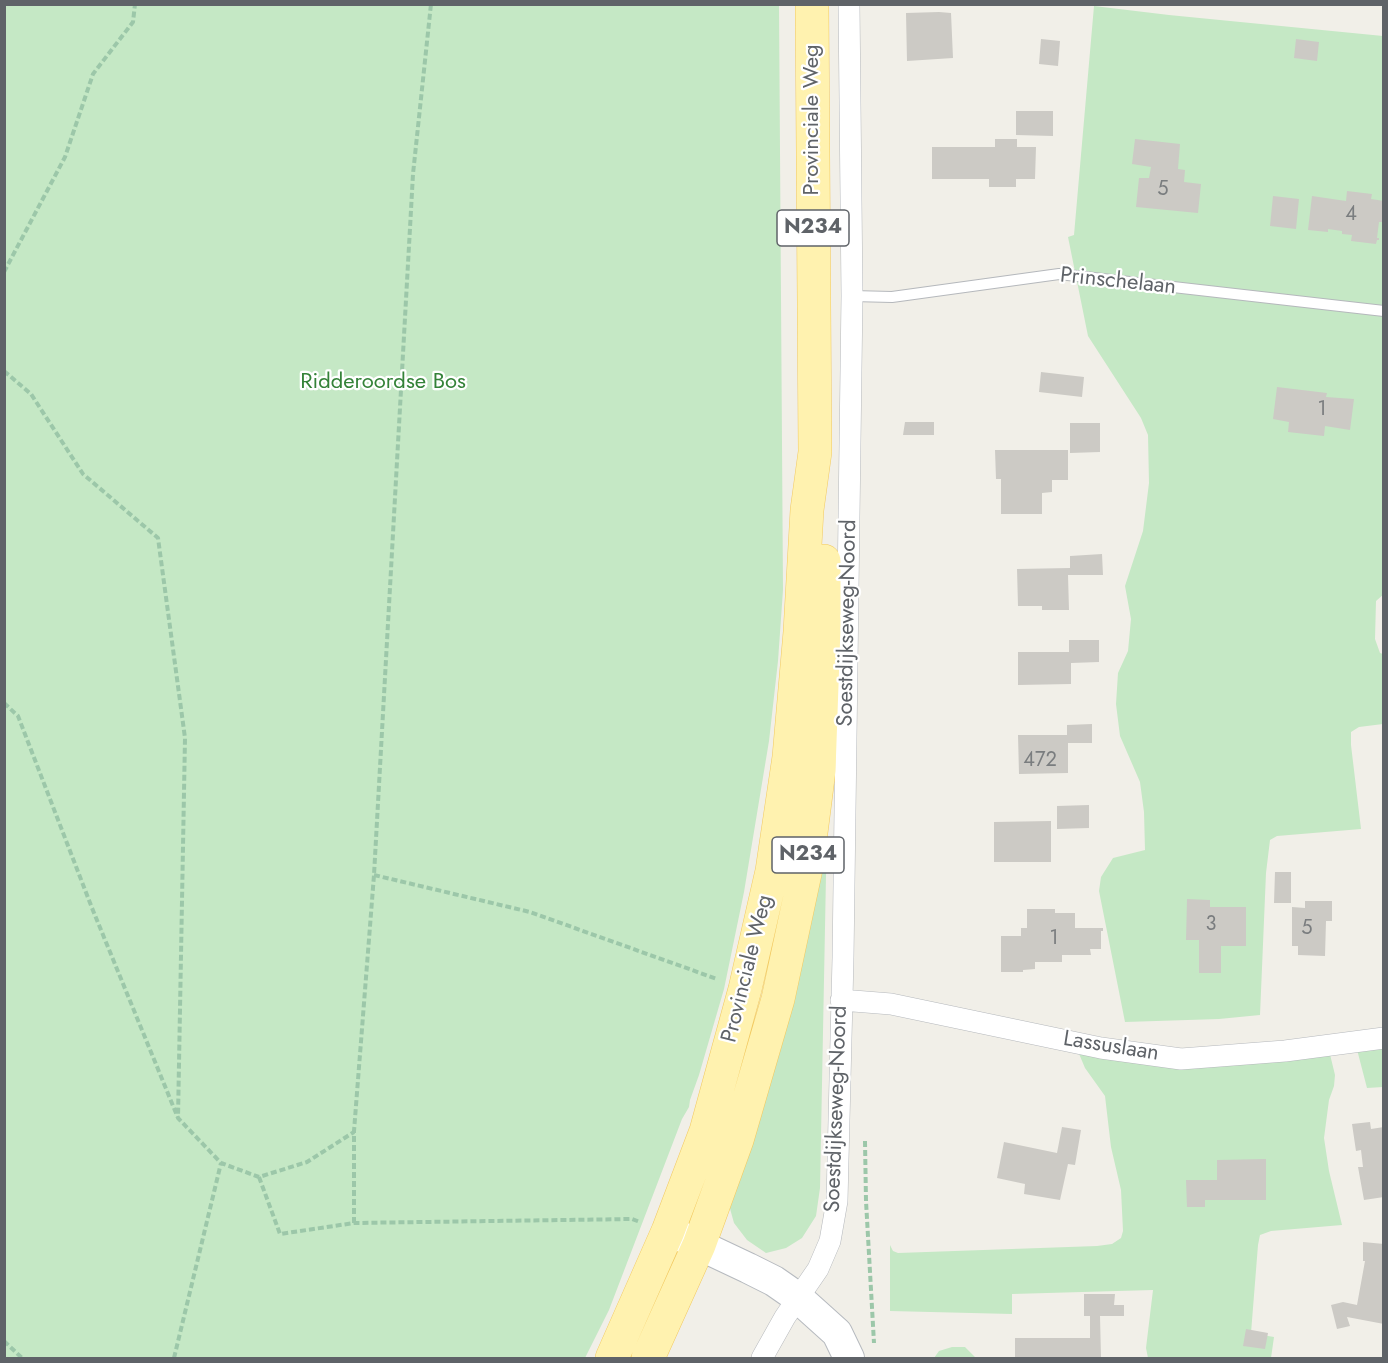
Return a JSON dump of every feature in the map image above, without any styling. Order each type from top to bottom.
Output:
[{"type":"main road","name":"Provinciale Weg","points":[[612,1359],[668,1231],[706,1131],[745,989],[772,871],[789,757],[800,632],[807,510],[815,452],[812,4]]},
{"type":"main road","name":"Provinciale Weg","points":[[648,1359],[699,1245],[737,1140],[778,999],[807,864],[819,770],[824,628],[825,511],[815,452]]},
{"type":"main road","points":[[668,1231],[774,1281],[798,1297],[861,1353]]},
{"type":"street","name":"Soestdijkseweg-Noord","points":[[762,1359],[785,1317],[818,1269],[830,1241],[837,1200],[843,958],[852,296],[849,4]]},
{"type":"street","name":"Lassuslaan","points":[[842,1000],[891,1004],[1101,1048],[1181,1059],[1285,1051],[1383,1038]]},
{"type":"lane","name":"Prinschelaan","points":[[852,296],[892,297],[1059,274],[1383,311]]},
{"type":"path","points":[[4,272],[65,157],[93,74],[133,22],[135,4]]},
{"type":"path","points":[[354,1223],[354,1131],[374,875],[413,174],[431,4]]},
{"type":"path","points":[[4,371],[32,394],[83,474],[158,538],[185,738],[178,1118]]},
{"type":"path","points":[[4,703],[18,716],[92,908],[178,1118],[221,1163],[259,1177],[307,1162],[354,1131]]},
{"type":"path","points":[[374,875],[530,912],[745,989]]},
{"type":"path","points":[[174,1359],[221,1163]]},
{"type":"path","points":[[259,1177],[280,1234],[354,1223],[632,1219]]},
{"type":"path","points":[[861,1353],[866,1201]]},
{"type":"path","points":[[4,1341],[22,1359]]},
{"type":"green space","name":"Ridderoordse Bos","points":[[5,4],[779,5],[783,590],[769,741],[744,892],[724,989],[699,1075],[689,1107],[682,1119],[609,1310],[585,1358],[5,1358]]},
{"type":"green space","points":[[1094,6],[1383,36],[1384,594],[1376,601],[1375,639],[1380,653],[1383,654],[1383,724],[1359,727],[1351,732],[1361,829],[1277,836],[1270,840],[1266,873],[1260,1015],[1219,1019],[1125,1022],[1099,891],[1101,877],[1113,858],[1145,850],[1140,782],[1120,736],[1116,704],[1118,673],[1128,651],[1131,619],[1125,586],[1143,531],[1149,483],[1148,435],[1141,418],[1088,336],[1068,237],[1074,235]]},
{"type":"green space","points":[[829,719],[820,1188],[816,1216],[802,1238],[786,1248],[766,1253],[747,1240],[734,1223],[729,1205]]},
{"type":"green space","points":[[1383,1033],[1383,1087],[1367,1088],[1354,1038]]},
{"type":"green space","points":[[1327,1042],[1335,1075],[1324,1138],[1342,1225],[1271,1231],[1260,1235],[1251,1333],[1274,1337],[1271,1358],[1148,1358],[1146,1348],[1153,1290],[1012,1294],[1012,1314],[890,1311],[890,1245],[893,1251],[898,1253],[1097,1246],[1112,1244],[1121,1238],[1123,1231],[1121,1190],[1111,1147],[1105,1096],[1085,1068],[1077,1049],[1123,1056]]},
{"type":"green space","points":[[952,1347],[965,1347],[976,1358],[934,1358],[939,1351]]},
{"type":"building","points":[[906,13],[951,13],[953,58],[907,61]]},
{"type":"building","points":[[1041,39],[1060,41],[1058,66],[1039,64]]},
{"type":"building","points":[[1296,39],[1319,42],[1317,61],[1294,58]]},
{"type":"building","points":[[1016,111],[1053,111],[1053,136],[1016,135]]},
{"type":"building","points":[[995,139],[1017,139],[1017,147],[1036,147],[1035,179],[1016,179],[1016,187],[989,187],[989,179],[932,179],[932,147],[995,147]]},
{"type":"building","points":[[1135,139],[1180,144],[1178,169],[1185,170],[1184,182],[1201,184],[1198,213],[1136,207],[1139,178],[1149,178],[1151,167],[1132,164]]},
{"type":"building","points":[[1347,191],[1372,194],[1371,199],[1384,201],[1384,222],[1379,222],[1377,238],[1379,240],[1376,244],[1351,241],[1352,235],[1342,234],[1342,231],[1308,230],[1312,196],[1346,201]]},
{"type":"building","points":[[1273,196],[1299,199],[1296,229],[1270,226]]},
{"type":"building","points":[[1041,372],[1084,377],[1082,397],[1039,392]]},
{"type":"building","points":[[1277,387],[1327,393],[1326,397],[1354,399],[1350,430],[1325,426],[1324,436],[1288,432],[1289,422],[1273,419]]},
{"type":"building","points":[[905,422],[934,422],[934,435],[903,435]]},
{"type":"building","points":[[1070,423],[1100,423],[1100,452],[1070,453]]},
{"type":"building","points":[[995,450],[1068,450],[1068,480],[1052,480],[1052,492],[1042,493],[1042,514],[1001,514],[1001,479],[996,479]]},
{"type":"building","points":[[1102,554],[1103,575],[1068,575],[1069,610],[1042,610],[1042,606],[1018,606],[1017,569],[1070,568],[1070,556]]},
{"type":"building","points":[[1069,640],[1099,640],[1099,662],[1071,663],[1071,684],[1018,685],[1018,652],[1069,652]]},
{"type":"building","points":[[1092,724],[1092,743],[1068,743],[1068,773],[1019,774],[1018,735],[1067,735],[1067,725]]},
{"type":"building","points":[[1089,805],[1089,828],[1057,829],[1057,806]]},
{"type":"building","points":[[1051,821],[1051,862],[994,862],[994,822]]},
{"type":"building","points":[[1275,872],[1291,872],[1291,903],[1274,903]]},
{"type":"building","points":[[1187,899],[1210,900],[1210,907],[1246,907],[1246,946],[1221,946],[1221,973],[1199,973],[1199,940],[1186,940]]},
{"type":"building","points":[[1305,901],[1332,901],[1332,921],[1326,921],[1325,956],[1298,955],[1298,946],[1292,946],[1292,907],[1305,908]]},
{"type":"building","points":[[1027,909],[1055,909],[1055,913],[1075,913],[1075,928],[1103,928],[1101,949],[1090,949],[1091,955],[1062,955],[1062,962],[1035,962],[1035,969],[1023,970],[1023,972],[1001,972],[1001,936],[1021,936],[1021,928],[1027,928]]},
{"type":"building","points":[[1370,1122],[1371,1129],[1384,1127],[1384,1197],[1364,1200],[1358,1167],[1363,1167],[1361,1150],[1356,1151],[1352,1124]]},
{"type":"building","points":[[1062,1127],[1081,1130],[1075,1165],[1068,1164],[1060,1200],[1024,1194],[1025,1184],[997,1178],[1004,1142],[1057,1153]]},
{"type":"building","points":[[1266,1159],[1266,1200],[1205,1200],[1205,1207],[1187,1207],[1186,1180],[1217,1180],[1217,1160]]},
{"type":"building","points":[[1363,1242],[1384,1244],[1384,1324],[1347,1317],[1350,1326],[1337,1329],[1331,1305],[1343,1302],[1357,1305],[1365,1261],[1363,1261]]},
{"type":"building","points":[[1084,1294],[1115,1294],[1114,1305],[1124,1305],[1124,1316],[1100,1316],[1101,1358],[1015,1358],[1015,1338],[1090,1338],[1090,1316],[1084,1316]]},
{"type":"building","points":[[1246,1329],[1268,1333],[1265,1349],[1243,1346]]}]
